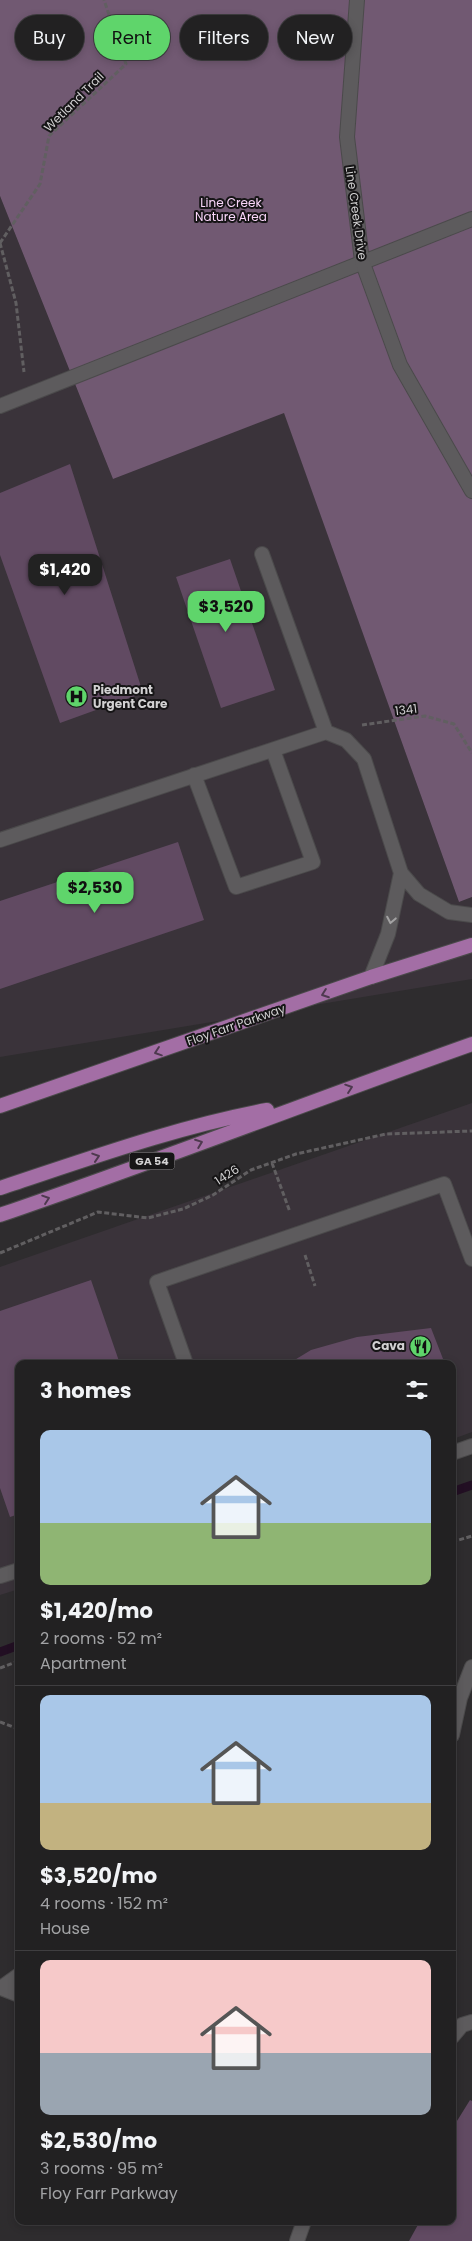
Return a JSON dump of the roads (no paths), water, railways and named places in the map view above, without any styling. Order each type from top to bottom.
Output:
[{"type":"main road","name":"Floy Farr Parkway","points":[[0,1106],[371,977],[472,945]]},
{"type":"main road","name":"GA 54","points":[[0,1215],[100,1181],[302,1104],[472,1044]]},
{"type":"main road","name":"GA 54","points":[[0,1188],[219,1119],[302,1104]]},
{"type":"street","name":"Line Creek Drive","points":[[357,0],[347,137],[362,261],[400,365],[472,491]]},
{"type":"street","points":[[0,406],[472,219]]},
{"type":"street","points":[[262,554],[326,732]]},
{"type":"street","points":[[0,840],[326,732],[346,740],[364,760],[400,873],[418,894],[449,912],[472,915]]},
{"type":"street","points":[[194,775],[236,887],[313,862],[273,750]]},
{"type":"street","points":[[371,977],[388,934],[400,873]]},
{"type":"street","points":[[185,1360],[157,1282],[444,1184],[472,1259]]},
{"type":"street","points":[[456,1452],[472,1446]]},
{"type":"street","points":[[0,1576],[15,1571]]},
{"type":"street","points":[[456,1697],[472,1667]]},
{"type":"street","points":[[1,1988],[15,1979]]},
{"type":"street","points":[[1,1988],[15,1993]]},
{"type":"street","points":[[297,2241],[303,2225]]},
{"type":"waterway","points":[[456,1491],[472,1485]]},
{"type":"waterway","points":[[0,1652],[15,1646]]},
{"type":"place","name":"Piedmont Urgent Care","points":[[77,697]]},
{"type":"place","name":"Cava","points":[[421,1346]]},
{"type":"park label","name":"Line Creek Nature Area","points":[[231,210]]}]
